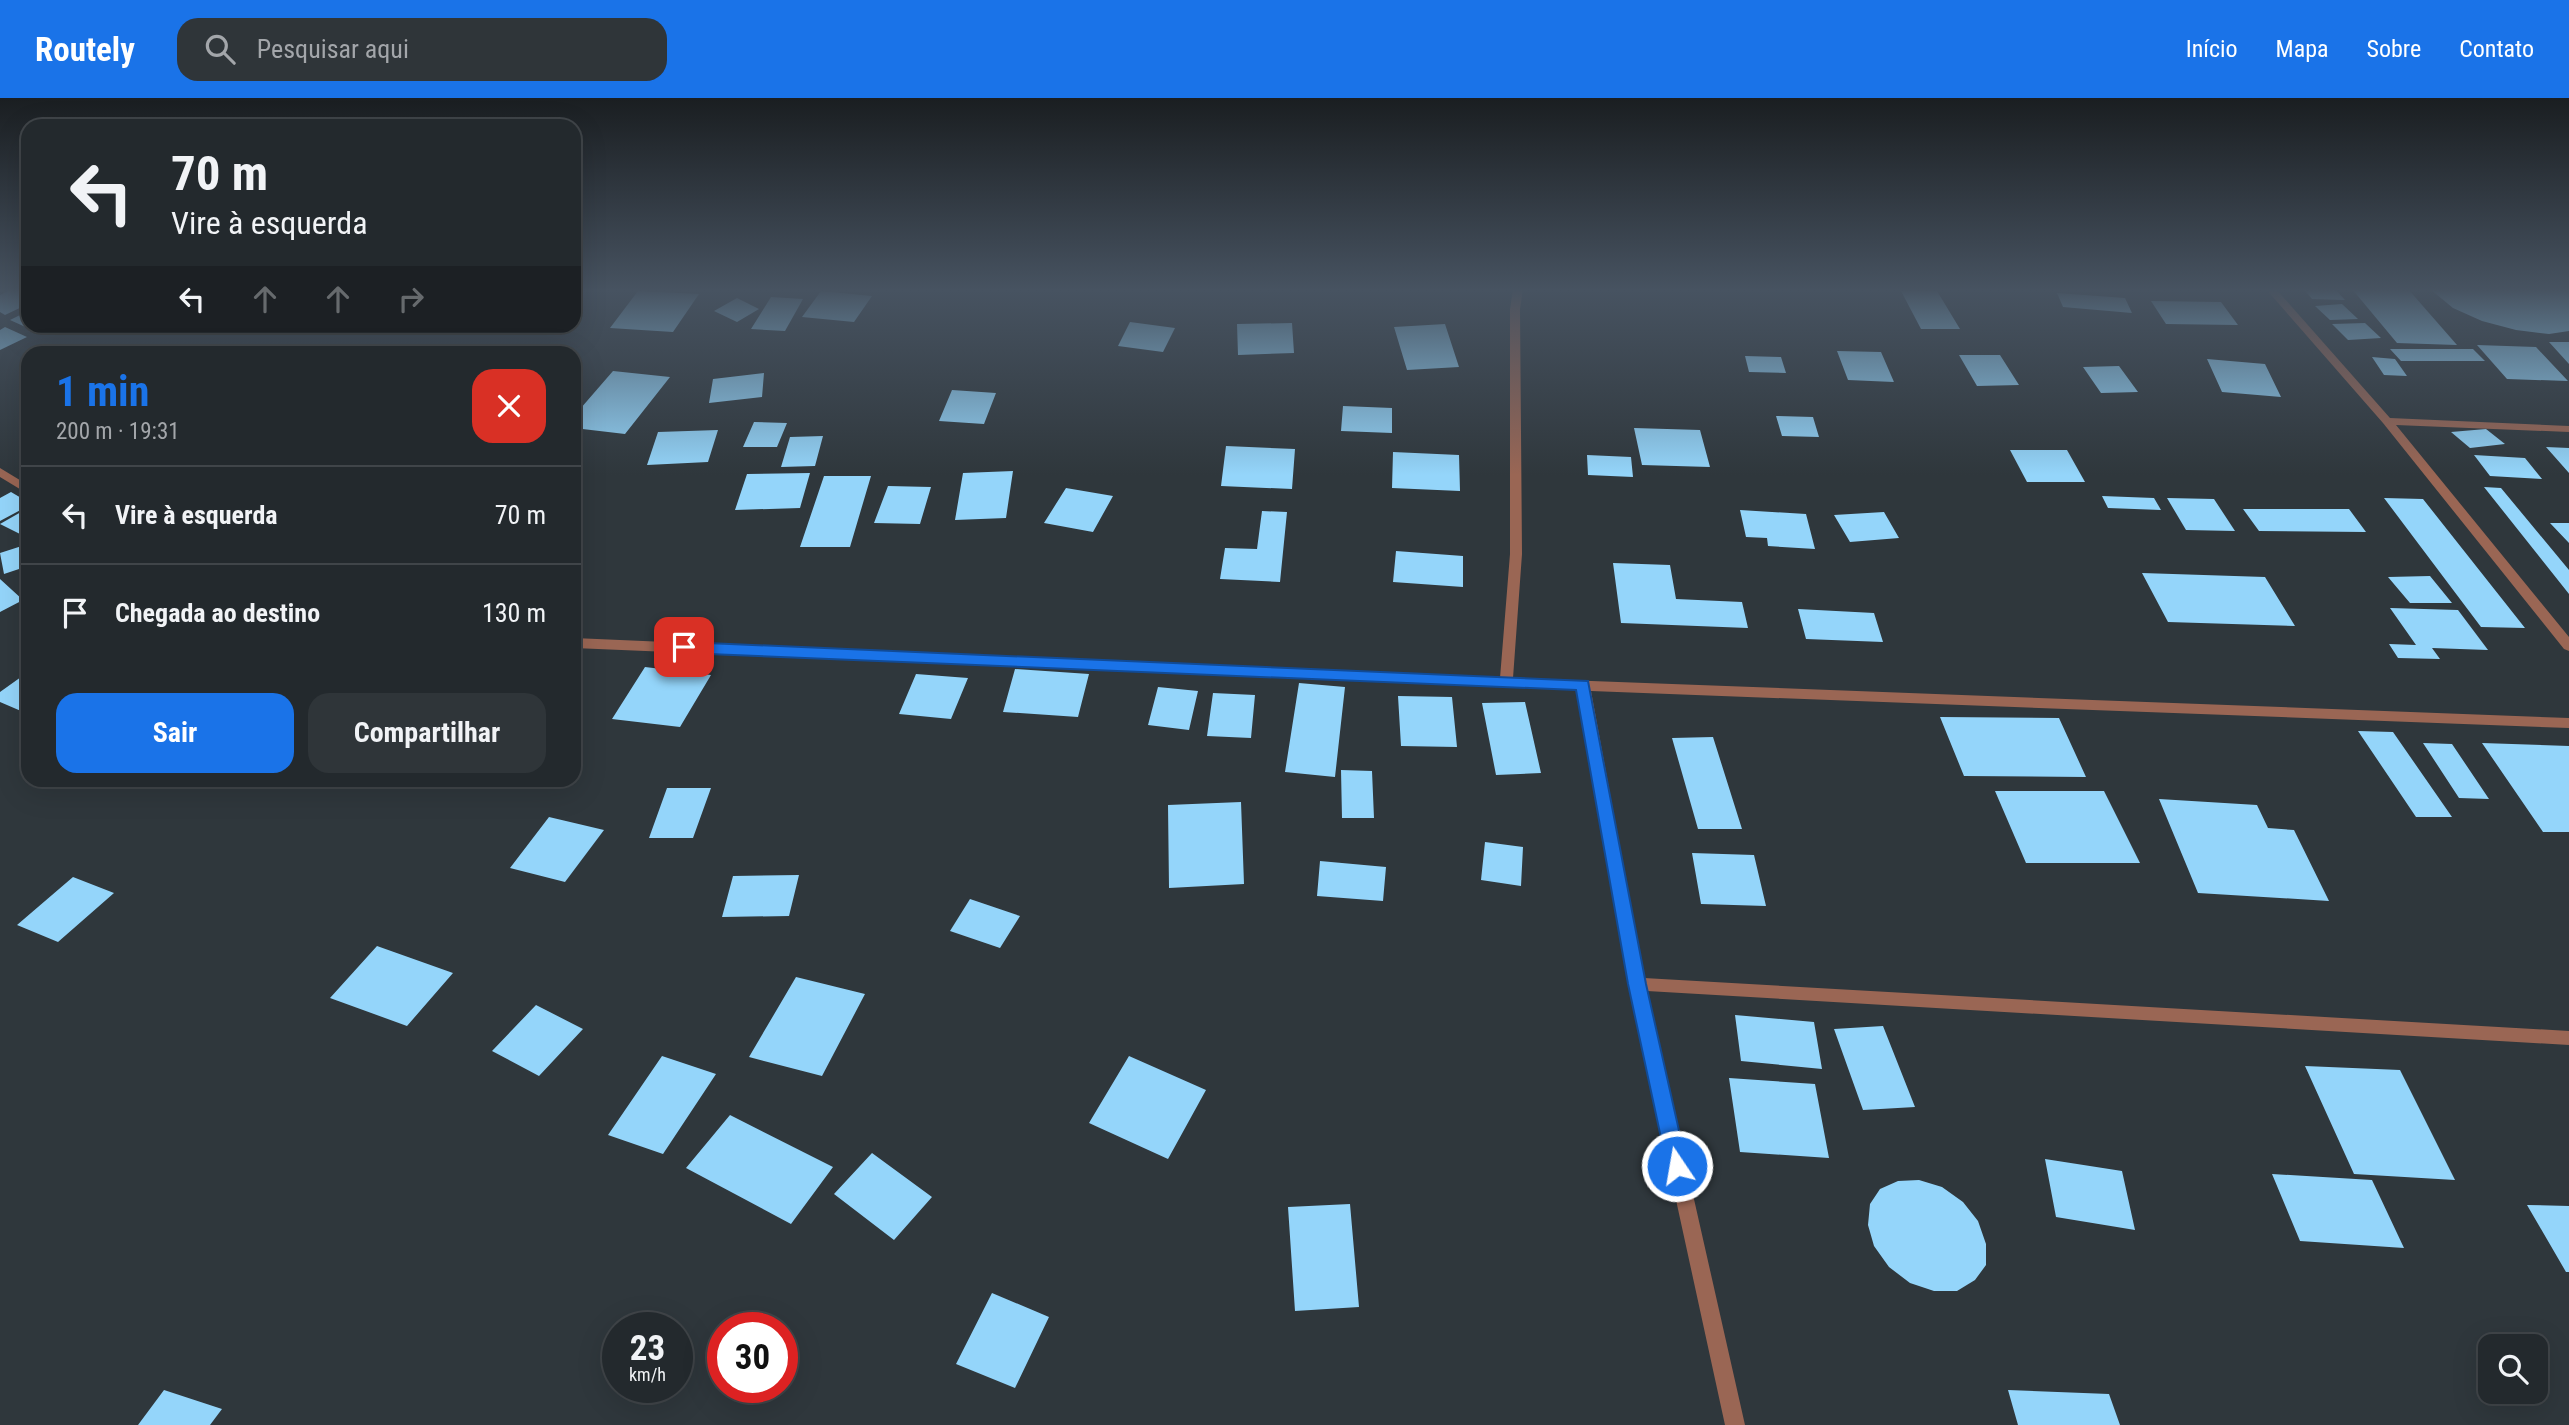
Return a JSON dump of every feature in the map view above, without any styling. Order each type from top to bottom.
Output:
[{"type":"street","points":[[1506,683],[1516,554],[1515,351]]},
{"type":"street","points":[[2325,351],[2387,421],[2569,646]]},
{"type":"street","points":[[2387,421],[2569,429]]},
{"type":"street","points":[[0,472],[21,486]]},
{"type":"street","points":[[581,643],[1506,683],[2569,723]]},
{"type":"street","points":[[1583,685],[1637,984],[1735,1425]]},
{"type":"street","points":[[1637,984],[2569,1038]]},
{"type":"building","points":[[1238,351],[1294,353],[1238,355]]},
{"type":"building","points":[[1401,351],[1454,351],[1459,367],[1407,370]]},
{"type":"building","points":[[1837,351],[1881,352],[1894,382],[1848,380]]},
{"type":"building","points":[[2392,351],[2475,351],[2485,361],[2401,361]]},
{"type":"building","points":[[2482,351],[2540,351],[2568,381],[2507,379]]},
{"type":"building","points":[[2557,351],[2569,351],[2569,364]]},
{"type":"building","points":[[1959,355],[2000,355],[2019,385],[1977,386]]},
{"type":"building","points":[[1745,356],[1781,357],[1786,373],[1749,372]]},
{"type":"building","points":[[2372,357],[2395,359],[2407,376],[2384,375]]},
{"type":"building","points":[[2207,359],[2265,364],[2281,397],[2222,392]]},
{"type":"building","points":[[2119,366],[2138,392],[2101,393],[2083,367]]},
{"type":"building","points":[[613,371],[670,377],[625,434],[581,429],[581,408]]},
{"type":"building","points":[[764,373],[762,397],[709,403],[713,379]]},
{"type":"building","points":[[952,390],[996,393],[984,424],[939,421]]},
{"type":"building","points":[[1343,406],[1392,408],[1392,433],[1341,431]]},
{"type":"building","points":[[1776,416],[1813,417],[1819,437],[1782,436]]},
{"type":"building","points":[[754,422],[787,423],[777,447],[743,447]]},
{"type":"building","points":[[1634,428],[1700,430],[1710,467],[1642,465]]},
{"type":"building","points":[[2486,429],[2505,444],[2470,448],[2451,432]]},
{"type":"building","points":[[718,430],[708,462],[647,465],[658,432]]},
{"type":"building","points":[[823,436],[815,466],[781,467],[790,437]]},
{"type":"building","points":[[1226,446],[1295,449],[1292,489],[1221,486]]},
{"type":"building","points":[[2546,447],[2569,448],[2569,473]]},
{"type":"building","points":[[2010,450],[2067,450],[2085,482],[2027,482]]},
{"type":"building","points":[[1393,452],[1459,455],[1460,491],[1392,488]]},
{"type":"building","points":[[1587,455],[1631,457],[1633,477],[1588,475]]},
{"type":"building","points":[[2474,455],[2525,458],[2542,479],[2490,476]]},
{"type":"building","points":[[1013,471],[1006,518],[955,520],[963,473]]},
{"type":"building","points":[[810,473],[800,508],[735,510],[747,474]]},
{"type":"building","points":[[824,476],[871,476],[850,547],[800,547]]},
{"type":"building","points":[[888,486],[931,487],[920,524],[874,523]]},
{"type":"building","points":[[2484,487],[2501,488],[2569,570],[2569,594]]},
{"type":"building","points":[[1066,488],[1113,496],[1093,532],[1044,523]]},
{"type":"building","points":[[11,492],[21,498],[21,510],[0,521],[0,498]]},
{"type":"building","points":[[2102,496],[2154,498],[2161,510],[2108,508]]},
{"type":"building","points":[[2167,498],[2214,499],[2235,531],[2186,530]]},
{"type":"building","points":[[2384,498],[2423,499],[2525,628],[2481,627]]},
{"type":"building","points":[[2243,509],[2349,509],[2366,532],[2259,531]]},
{"type":"building","points":[[1740,510],[1806,514],[1815,549],[1768,546],[1767,538],[1746,537]]},
{"type":"building","points":[[1262,511],[1287,512],[1280,582],[1220,579],[1225,548],[1257,549]]},
{"type":"building","points":[[21,512],[21,534],[0,524]]},
{"type":"building","points":[[1884,512],[1899,538],[1850,542],[1834,515]]},
{"type":"building","points":[[2550,523],[2569,523],[2569,543]]},
{"type":"building","points":[[21,546],[21,568],[4,574],[0,553]]},
{"type":"building","points":[[1396,551],[1463,556],[1463,587],[1393,582]]},
{"type":"building","points":[[1613,563],[1670,565],[1676,599],[1742,602],[1748,628],[1621,623]]},
{"type":"building","points":[[2142,573],[2265,577],[2295,626],[2168,622]]},
{"type":"building","points":[[2430,576],[2452,603],[2410,603],[2388,577]]},
{"type":"building","points":[[0,579],[21,601],[0,612]]},
{"type":"building","points":[[2390,608],[2458,610],[2488,650],[2432,648],[2440,659],[2398,658],[2389,644],[2416,645]]},
{"type":"building","points":[[1798,609],[1874,613],[1883,642],[1806,639]]},
{"type":"building","points":[[645,667],[711,675],[680,727],[612,719]]},
{"type":"building","points":[[1015,669],[1089,674],[1078,717],[1003,712]]},
{"type":"building","points":[[916,674],[968,678],[951,719],[899,714]]},
{"type":"building","points":[[21,677],[21,711],[0,702],[0,692]]},
{"type":"building","points":[[1299,683],[1345,687],[1335,777],[1285,772]]},
{"type":"building","points":[[1158,687],[1198,691],[1189,730],[1148,725]]},
{"type":"building","points":[[1213,693],[1255,695],[1251,738],[1207,736]]},
{"type":"building","points":[[1398,696],[1452,697],[1457,747],[1401,746]]},
{"type":"building","points":[[1525,702],[1541,773],[1496,775],[1482,703]]},
{"type":"building","points":[[1940,717],[2059,718],[2086,777],[1964,776]]},
{"type":"building","points":[[2358,731],[2393,732],[2452,817],[2416,817]]},
{"type":"building","points":[[1713,737],[1742,829],[1698,829],[1672,738]]},
{"type":"building","points":[[2423,743],[2452,744],[2489,799],[2459,798]]},
{"type":"building","points":[[2482,743],[2569,746],[2569,832],[2543,832]]},
{"type":"building","points":[[1341,770],[1372,771],[1374,818],[1342,818]]},
{"type":"building","points":[[667,788],[711,788],[693,838],[649,838]]},
{"type":"building","points":[[1995,791],[2104,791],[2140,863],[2026,863]]},
{"type":"building","points":[[2159,799],[2257,805],[2268,828],[2294,830],[2329,901],[2198,893]]},
{"type":"building","points":[[1241,802],[1244,884],[1169,888],[1168,805]]},
{"type":"building","points":[[549,817],[604,830],[565,882],[510,868]]},
{"type":"building","points":[[1485,842],[1523,847],[1521,886],[1481,880]]},
{"type":"building","points":[[1692,853],[1754,855],[1766,906],[1701,904]]},
{"type":"building","points":[[1320,861],[1386,867],[1383,901],[1317,896]]},
{"type":"building","points":[[799,875],[789,916],[722,917],[733,876]]},
{"type":"building","points":[[73,877],[114,893],[58,942],[17,925]]},
{"type":"building","points":[[970,899],[1020,916],[1000,948],[950,931]]},
{"type":"building","points":[[377,946],[453,973],[407,1026],[330,998]]},
{"type":"building","points":[[796,977],[865,994],[822,1076],[749,1057]]},
{"type":"building","points":[[536,1005],[583,1029],[539,1076],[492,1051]]},
{"type":"building","points":[[1735,1015],[1814,1022],[1822,1069],[1741,1061]]},
{"type":"building","points":[[1883,1026],[1915,1107],[1863,1110],[1834,1029]]},
{"type":"building","points":[[662,1056],[716,1074],[663,1154],[608,1135]]},
{"type":"building","points":[[1129,1056],[1206,1090],[1168,1159],[1089,1123]]},
{"type":"building","points":[[2305,1066],[2400,1070],[2455,1180],[2354,1174]]},
{"type":"building","points":[[1729,1078],[1815,1084],[1829,1158],[1740,1152]]},
{"type":"building","points":[[730,1115],[833,1167],[791,1224],[686,1168]]},
{"type":"building","points":[[872,1153],[932,1197],[894,1240],[834,1194]]},
{"type":"building","points":[[2045,1159],[2122,1171],[2135,1230],[2056,1217]]},
{"type":"building","points":[[2272,1174],[2372,1180],[2404,1248],[2300,1241]]},
{"type":"building","points":[[1919,1180],[1942,1187],[1963,1202],[1978,1221],[1986,1244],[1986,1265],[1975,1280],[1957,1291],[1934,1291],[1910,1283],[1889,1267],[1874,1246],[1868,1225],[1870,1204],[1880,1189],[1898,1181]]},
{"type":"building","points":[[1350,1204],[1359,1307],[1295,1311],[1288,1207]]},
{"type":"building","points":[[2527,1205],[2569,1206],[2569,1272],[2566,1272]]},
{"type":"building","points":[[992,1293],[1049,1317],[1015,1388],[956,1364]]},
{"type":"building","points":[[164,1390],[222,1409],[210,1425],[138,1425]]},
{"type":"building","points":[[2008,1390],[2109,1394],[2120,1425],[2018,1425]]},
{"type":"route","points":[[684,647],[1583,685],[1637,984],[1677,1166]]}]
